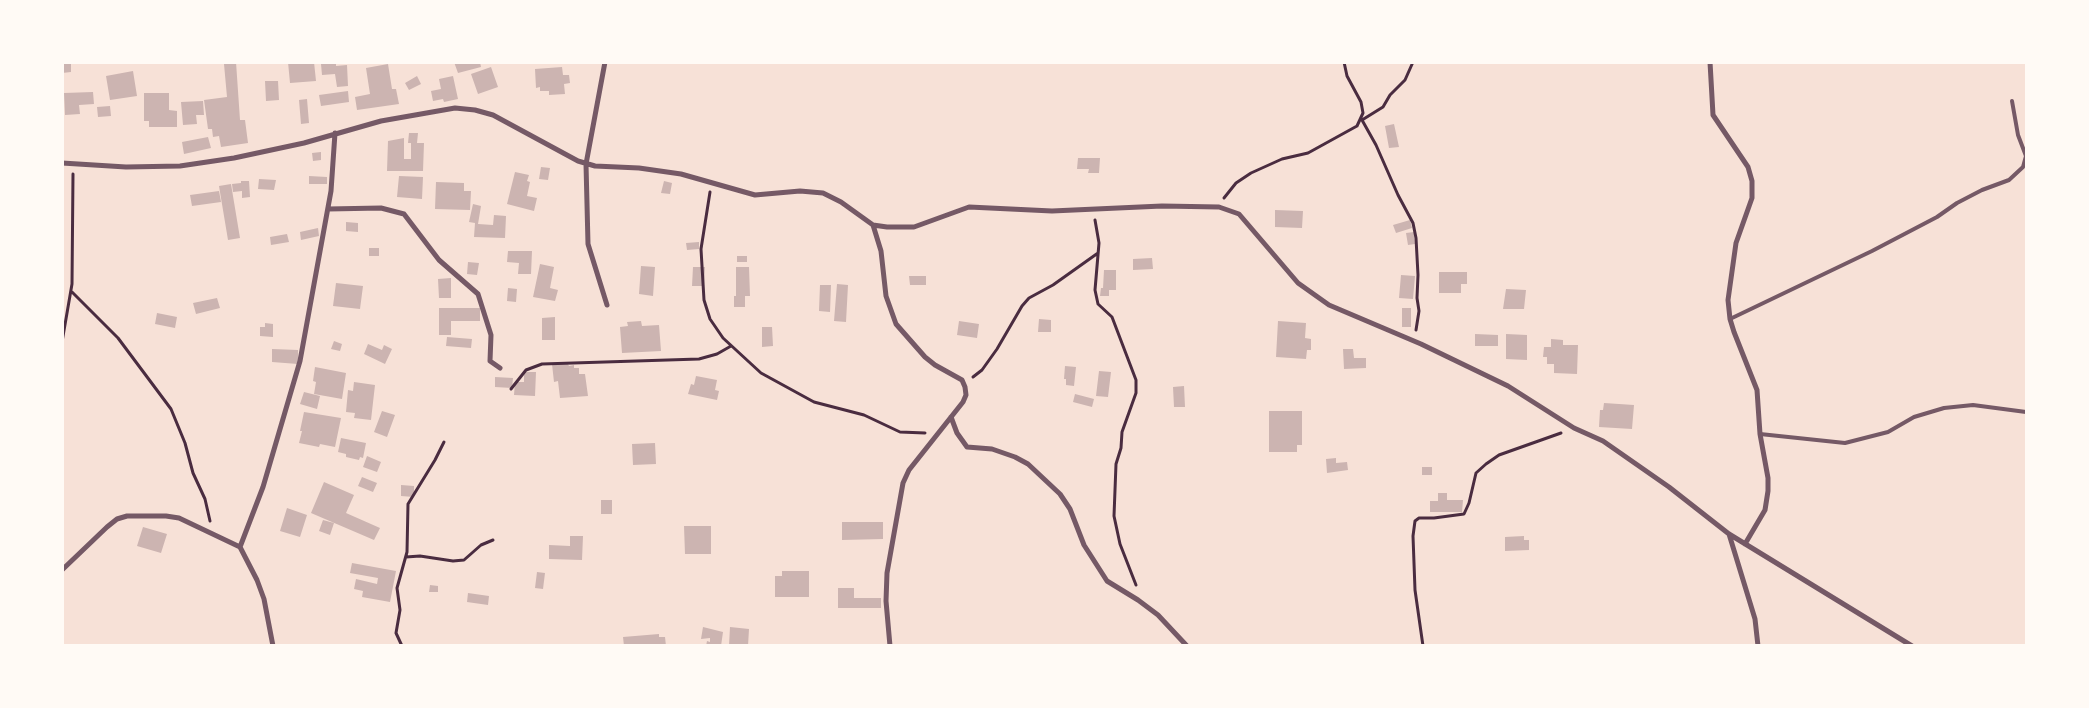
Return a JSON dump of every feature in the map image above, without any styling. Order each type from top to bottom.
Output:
[{"type":"street","points":[[605,62],[586,164],[588,244],[607,305]]},
{"type":"street","points":[[1710,62],[1713,115],[1748,167],[1752,181],[1752,198],[1736,243],[1728,300],[1730,319],[1757,390],[1760,434],[1768,478],[1768,491],[1765,510],[1745,544]]},
{"type":"street","points":[[62,163],[126,167],[180,166],[234,158],[295,145],[381,121],[455,108],[475,110],[493,115],[586,164],[639,168],[681,174],[755,195],[800,191],[823,193],[841,202],[874,225],[902,228],[914,227],[969,207],[1052,211],[1162,206],[1219,207],[1239,214],[1298,283],[1324,301],[1508,386],[1574,428],[1602,441],[1638,464],[1729,534],[1912,646]]},
{"type":"street","points":[[240,547],[265,480],[300,361],[322,233],[328,209],[335,133]]},
{"type":"street","points":[[328,209],[381,208],[404,214],[439,260],[478,294],[491,335],[490,361],[500,368]]},
{"type":"street","points":[[874,225],[881,251],[886,296],[896,324],[926,357],[964,383],[966,395],[963,402],[909,470],[903,483],[887,573],[886,601],[890,646]]},
{"type":"street","points":[[951,417],[961,439],[967,447],[992,449],[1015,457],[1028,464],[1060,494],[1070,509],[1084,545],[1107,581],[1158,615],[1187,646]]},
{"type":"street","points":[[62,570],[116,519],[127,516],[166,516],[178,518],[240,547],[257,580],[264,599],[273,646]]},
{"type":"street","points":[[1729,534],[1755,619],[1758,646]]},
{"type":"lane","points":[[1730,319],[1872,252],[1937,217],[1957,203],[1982,190],[2008,180],[2023,167],[2026,156],[2018,135],[2012,101]]},
{"type":"lane","points":[[1760,434],[1845,443],[1888,432],[1914,417],[1944,408],[1973,405],[2026,412]]},
{"type":"path","points":[[1344,62],[1347,76],[1361,102],[1364,113],[1362,120],[1413,223],[1416,238],[1419,311],[1414,341]]},
{"type":"path","points":[[1219,207],[1236,183],[1251,173],[1282,159],[1308,153],[1350,132],[1362,120],[1382,107],[1390,95],[1405,80],[1413,62]]},
{"type":"path","points":[[62,342],[72,292],[73,163]]},
{"type":"path","points":[[712,182],[701,249],[704,300],[710,319],[731,346],[761,373],[814,402],[864,414],[900,432],[938,433]]},
{"type":"path","points":[[1093,209],[1099,243],[1095,290],[1098,304],[1112,317],[1136,380],[1136,393],[1122,432],[1121,448],[1116,464],[1114,516],[1120,544],[1136,586],[1138,600]]},
{"type":"path","points":[[964,383],[982,370],[1029,298],[1053,285],[1098,253]]},
{"type":"path","points":[[72,292],[124,344],[171,409],[183,437],[193,472],[205,499],[213,534]]},
{"type":"path","points":[[511,389],[521,375],[532,367],[542,364],[699,359],[717,354],[731,346]]},
{"type":"path","points":[[1422,646],[1413,536],[1416,521],[1419,518],[1464,514],[1469,503],[1476,472],[1486,464],[1499,455],[1574,428]]},
{"type":"path","points":[[402,646],[396,633],[400,610],[397,588],[406,557],[408,504],[436,460],[444,442]]},
{"type":"path","points":[[406,557],[420,556],[453,561],[464,560],[481,545],[493,540]]},
{"type":"building","points":[[62,62],[71,62],[71,72],[62,73]]},
{"type":"building","points":[[236,62],[240,120],[245,120],[248,143],[221,147],[219,136],[213,137],[212,129],[208,129],[204,100],[227,97],[224,64]]},
{"type":"building","points":[[288,62],[314,62],[316,81],[290,83]]},
{"type":"building","points":[[454,62],[480,62],[481,67],[458,73]]},
{"type":"building","points":[[336,63],[336,66],[347,65],[348,86],[337,87],[335,74],[322,75],[321,64]]},
{"type":"building","points":[[388,64],[392,89],[396,89],[399,104],[357,110],[355,97],[370,94],[366,68]]},
{"type":"building","points":[[491,67],[498,87],[478,94],[471,74]]},
{"type":"building","points":[[562,67],[563,75],[569,75],[570,83],[564,84],[565,94],[549,95],[549,91],[540,91],[540,87],[536,88],[535,69]]},
{"type":"building","points":[[133,71],[137,96],[110,100],[106,76]]},
{"type":"building","points":[[417,76],[421,84],[409,90],[405,83]]},
{"type":"building","points":[[453,76],[458,99],[444,102],[443,99],[433,101],[431,91],[441,89],[439,79]]},
{"type":"building","points":[[265,81],[278,81],[279,100],[266,101]]},
{"type":"building","points":[[348,91],[349,102],[321,106],[319,95]]},
{"type":"building","points":[[93,92],[94,104],[79,105],[80,114],[65,115],[64,93]]},
{"type":"building","points":[[144,93],[169,93],[169,110],[177,111],[177,127],[149,127],[149,121],[144,121]]},
{"type":"building","points":[[307,99],[309,123],[301,124],[299,100]]},
{"type":"building","points":[[203,101],[204,115],[196,115],[197,124],[183,125],[181,102]]},
{"type":"building","points":[[110,106],[111,116],[98,117],[97,107]]},
{"type":"building","points":[[1394,124],[1399,147],[1389,148],[1385,126]]},
{"type":"building","points":[[409,133],[418,133],[417,143],[424,143],[423,171],[387,171],[388,141],[404,138],[404,159],[411,159],[411,143],[408,143]]},
{"type":"building","points":[[208,137],[211,148],[184,154],[182,142]]},
{"type":"building","points":[[321,152],[321,160],[313,161],[312,153]]},
{"type":"building","points":[[1078,158],[1100,158],[1099,173],[1088,173],[1089,169],[1077,169]]},
{"type":"building","points":[[541,167],[550,168],[548,180],[539,179]]},
{"type":"building","points":[[515,172],[529,175],[527,181],[530,182],[527,196],[537,198],[534,211],[507,204]]},
{"type":"building","points":[[309,176],[327,177],[327,184],[309,184]]},
{"type":"building","points":[[399,176],[423,177],[422,199],[397,197]]},
{"type":"building","points":[[259,179],[276,180],[274,190],[258,189]]},
{"type":"building","points":[[241,181],[249,181],[250,197],[242,198],[242,191],[233,192],[232,184],[241,183]]},
{"type":"building","points":[[664,181],[672,183],[670,194],[661,193]]},
{"type":"building","points":[[436,182],[464,183],[464,191],[471,191],[470,210],[435,209]]},
{"type":"building","points":[[231,184],[240,238],[228,240],[219,186]]},
{"type":"building","points":[[219,191],[221,202],[192,206],[190,195]]},
{"type":"building","points":[[473,204],[481,206],[478,224],[493,225],[494,215],[506,216],[505,238],[474,237],[475,223],[469,222]]},
{"type":"building","points":[[1275,210],[1303,211],[1302,228],[1275,227]]},
{"type":"building","points":[[1410,220],[1412,228],[1396,233],[1393,225]]},
{"type":"building","points":[[346,222],[358,223],[358,232],[346,231]]},
{"type":"building","points":[[318,228],[319,236],[301,240],[300,232]]},
{"type":"building","points":[[1414,232],[1415,244],[1408,245],[1406,233]]},
{"type":"building","points":[[287,234],[289,242],[271,245],[270,237]]},
{"type":"building","points":[[699,242],[699,249],[687,250],[686,243]]},
{"type":"building","points":[[369,248],[379,248],[379,256],[369,256]]},
{"type":"building","points":[[508,251],[532,251],[531,274],[518,274],[519,263],[507,262]]},
{"type":"building","points":[[737,256],[747,256],[747,262],[737,262]]},
{"type":"building","points":[[1152,258],[1153,269],[1133,270],[1133,259]]},
{"type":"building","points":[[468,262],[479,263],[477,275],[467,274]]},
{"type":"building","points":[[540,264],[554,267],[550,288],[558,290],[555,301],[533,297]]},
{"type":"building","points":[[641,266],[655,267],[653,296],[639,294]]},
{"type":"building","points":[[693,267],[705,267],[704,286],[692,286]]},
{"type":"building","points":[[736,267],[749,267],[750,296],[745,296],[745,307],[734,307]]},
{"type":"building","points":[[1104,270],[1116,270],[1116,290],[1109,290],[1109,296],[1100,296],[1101,288],[1103,288]]},
{"type":"building","points":[[1439,272],[1467,272],[1467,284],[1461,284],[1461,293],[1439,293]]},
{"type":"building","points":[[1401,275],[1415,276],[1413,299],[1399,298]]},
{"type":"building","points":[[909,276],[926,276],[926,285],[910,285]]},
{"type":"building","points":[[451,278],[451,298],[439,298],[438,279]]},
{"type":"building","points":[[336,283],[363,286],[360,309],[333,306]]},
{"type":"building","points":[[837,284],[848,285],[846,322],[834,321]]},
{"type":"building","points":[[820,285],[831,285],[830,312],[819,311]]},
{"type":"building","points":[[508,288],[517,289],[516,302],[507,301]]},
{"type":"building","points":[[1506,289],[1526,290],[1524,309],[1503,309]]},
{"type":"building","points":[[217,298],[220,308],[196,314],[193,303]]},
{"type":"building","points":[[439,308],[480,308],[480,321],[451,321],[451,335],[439,335]]},
{"type":"building","points":[[1402,308],[1411,308],[1411,327],[1402,327]]},
{"type":"building","points":[[157,313],[177,317],[175,328],[155,324]]},
{"type":"building","points":[[555,317],[555,340],[542,340],[542,318]]},
{"type":"building","points":[[1039,319],[1051,320],[1051,332],[1038,332]]},
{"type":"building","points":[[641,321],[642,326],[659,325],[661,351],[622,353],[620,327],[628,326],[627,322]]},
{"type":"building","points":[[959,321],[979,324],[977,338],[957,335]]},
{"type":"building","points":[[1278,321],[1306,323],[1305,338],[1311,339],[1311,350],[1307,350],[1306,359],[1276,357]]},
{"type":"building","points":[[265,323],[273,324],[273,337],[260,336],[260,327],[265,327]]},
{"type":"building","points":[[762,327],[772,327],[773,346],[762,347]]},
{"type":"building","points":[[1475,334],[1498,335],[1498,346],[1475,346]]},
{"type":"building","points":[[1506,334],[1527,335],[1527,360],[1506,359]]},
{"type":"building","points":[[447,337],[472,339],[471,348],[446,346]]},
{"type":"building","points":[[1551,339],[1563,340],[1563,345],[1578,345],[1577,374],[1554,373],[1554,364],[1547,364],[1547,357],[1543,357],[1544,347],[1551,347]]},
{"type":"building","points":[[334,341],[342,344],[340,351],[331,349]]},
{"type":"building","points":[[368,344],[382,350],[384,345],[392,349],[385,364],[364,354]]},
{"type":"building","points":[[272,349],[298,350],[298,364],[272,362]]},
{"type":"building","points":[[1343,349],[1353,349],[1354,358],[1366,358],[1366,368],[1344,369]]},
{"type":"building","points":[[552,364],[568,364],[569,366],[574,365],[574,368],[579,368],[579,374],[585,374],[588,396],[560,398],[558,381],[554,382]]},
{"type":"building","points":[[1065,366],[1076,367],[1074,386],[1066,385],[1066,379],[1064,379]]},
{"type":"building","points":[[315,367],[346,373],[342,399],[314,394],[316,382],[313,381]]},
{"type":"building","points":[[1099,371],[1111,372],[1108,397],[1096,396]]},
{"type":"building","points":[[524,372],[536,372],[535,396],[514,395],[515,382],[524,382]]},
{"type":"building","points":[[696,376],[717,380],[715,390],[719,391],[717,400],[688,394],[691,384],[694,385]]},
{"type":"building","points":[[495,377],[513,378],[512,388],[495,387]]},
{"type":"building","points":[[354,382],[375,385],[371,420],[354,418],[355,413],[346,412],[348,390],[353,391]]},
{"type":"building","points":[[1184,386],[1185,407],[1174,407],[1173,387]]},
{"type":"building","points":[[304,392],[320,396],[317,409],[300,404]]},
{"type":"building","points":[[1075,394],[1094,399],[1092,407],[1073,402]]},
{"type":"building","points":[[1604,403],[1634,405],[1632,429],[1599,427],[1600,410],[1603,410]]},
{"type":"building","points":[[382,411],[395,415],[387,437],[374,432]]},
{"type":"building","points":[[1269,411],[1302,411],[1302,445],[1297,445],[1297,452],[1269,452]]},
{"type":"building","points":[[304,412],[341,418],[335,447],[320,444],[319,447],[299,443]]},
{"type":"building","points":[[341,438],[366,443],[363,458],[360,457],[359,460],[346,457],[346,454],[338,452]]},
{"type":"building","points":[[655,443],[656,464],[633,465],[632,444]]},
{"type":"building","points":[[367,456],[381,462],[377,472],[363,467]]},
{"type":"building","points":[[1336,458],[1336,463],[1347,462],[1348,470],[1327,473],[1326,459]]},
{"type":"building","points":[[1422,467],[1432,467],[1432,475],[1422,475]]},
{"type":"building","points":[[362,477],[377,483],[373,492],[358,486]]},
{"type":"building","points":[[324,482],[354,495],[346,513],[380,528],[374,540],[311,513]]},
{"type":"building","points":[[401,485],[414,486],[414,497],[401,496]]},
{"type":"building","points":[[1438,493],[1447,493],[1447,500],[1463,500],[1462,512],[1430,512],[1430,501],[1438,501]]},
{"type":"building","points":[[601,500],[612,500],[612,514],[601,514]]},
{"type":"building","points":[[287,508],[307,515],[300,537],[280,531]]},
{"type":"building","points":[[323,520],[334,523],[330,535],[319,531]]},
{"type":"building","points":[[842,522],[883,522],[883,539],[842,540]]},
{"type":"building","points":[[684,526],[711,526],[711,554],[685,554]]},
{"type":"building","points":[[143,527],[167,534],[161,553],[137,546]]},
{"type":"building","points":[[570,536],[583,536],[582,560],[549,559],[549,545],[570,546]]},
{"type":"building","points":[[1524,536],[1524,540],[1529,540],[1529,550],[1505,551],[1505,537]]},
{"type":"building","points":[[352,563],[396,571],[390,602],[362,597],[363,591],[354,589],[356,579],[377,584],[378,578],[350,573]]},
{"type":"building","points":[[782,571],[809,571],[809,597],[775,597],[775,576],[782,576]]},
{"type":"building","points":[[537,572],[545,573],[543,589],[535,588]]},
{"type":"building","points":[[430,585],[438,586],[438,592],[429,592]]},
{"type":"building","points":[[838,588],[854,588],[854,598],[881,598],[881,608],[838,608]]},
{"type":"building","points":[[468,593],[489,596],[488,605],[467,602]]},
{"type":"building","points":[[703,627],[723,632],[721,646],[706,646],[707,641],[710,642],[710,638],[701,639]]},
{"type":"building","points":[[730,627],[749,629],[748,646],[729,646]]},
{"type":"building","points":[[659,634],[659,637],[665,637],[666,646],[624,646],[623,637]]}]
